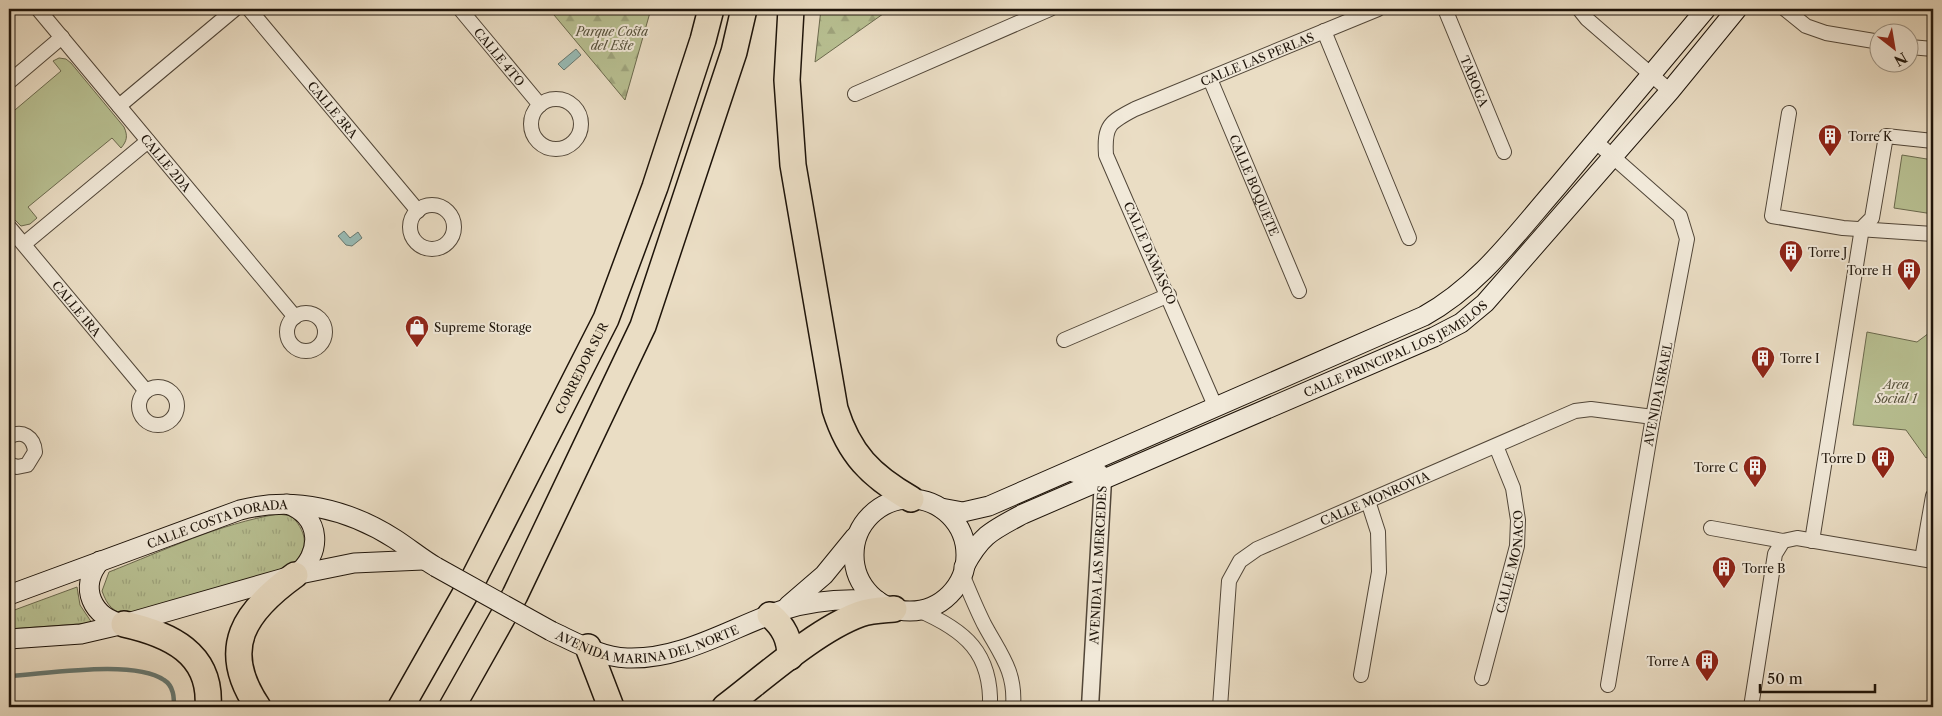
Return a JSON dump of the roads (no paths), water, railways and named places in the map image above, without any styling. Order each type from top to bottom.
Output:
[{"type":"highway","name":"CORREDOR SUR","points":[[401,707],[473,580],[606,319],[655,187],[703,40],[711,9]]},
{"type":"highway","points":[[452,707],[515,596],[643,326],[734,52],[744,9]]},
{"type":"highway","points":[[790,9],[787,80],[793,165],[835,409],[841,428],[855,454],[874,475],[911,499]]},
{"type":"highway","points":[[258,707],[246,686],[240,667],[239,651],[242,631],[260,603],[295,575]]},
{"type":"highway","points":[[725,707],[790,657],[859,614],[897,606]]},
{"type":"highway","points":[[777,613],[778,621],[788,638],[790,657]]},
{"type":"highway","points":[[124,624],[157,633],[187,650],[205,677],[208,707]]},
{"type":"highway","points":[[588,647],[611,707]]},
{"type":"highway","points":[[472,707],[473,671]]},
{"type":"main road","name":"CALLE PRINCIPAL LOS JEMELOS","points":[[941,508],[963,512],[976,510],[1053,479],[1424,316],[1449,302],[1469,286],[1706,9]]},
{"type":"main road","name":"CALLE PRINCIPAL LOS JEMELOS","points":[[963,571],[976,545],[998,527],[1023,514],[1434,337],[1461,323],[1485,303],[1614,157],[1737,9]]},
{"type":"main road","points":[[1204,436],[1212,422],[1216,408],[1248,417]]},
{"type":"main road","points":[[1139,441],[1134,451],[1144,462]]},
{"type":"main road","points":[[911,499],[927,501],[941,508],[953,520],[962,534],[966,550],[963,571],[957,585],[945,598],[930,607],[897,606],[866,591],[854,564],[854,549],[857,534],[873,512],[885,505],[911,499]]},
{"type":"main road","points":[[280,503],[297,508],[310,520],[314,528],[315,546],[313,555],[309,563],[295,575]]},
{"type":"main road","name":"CALLE COSTA DORADA","points":[[9,596],[240,510],[280,503],[310,505],[356,519],[394,538],[430,563]]},
{"type":"main road","name":"AVENIDA MARINA DEL NORTE","points":[[777,613],[824,575],[857,534]]},
{"type":"main road","points":[[100,561],[89,581],[92,604],[102,616],[124,624]]},
{"type":"main road","points":[[9,640],[81,634],[124,624],[295,575],[354,563],[430,563]]},
{"type":"main road","name":"AVENIDA MARINA DEL NORTE","points":[[430,563],[551,631],[599,652],[626,658],[682,651],[777,613],[830,600],[897,606]]},
{"type":"street","name":"CALLE 2DA","points":[[38,9],[295,317]]},
{"type":"street","points":[[119,106],[235,9]]},
{"type":"street","name":"CALLE 3RA","points":[[248,9],[418,211]]},
{"type":"street","name":"CALLE 4TO","points":[[460,9],[540,105]]},
{"type":"street","points":[[855,94],[1050,9]]},
{"type":"street","name":"CALLE LAS PERLAS","points":[[1136,109],[1378,9]]},
{"type":"street","name":"TABOGA","points":[[1445,9],[1504,152]]},
{"type":"street","points":[[1579,9],[1587,19],[1670,91]]},
{"type":"street","points":[[1785,9],[1806,26],[1826,33],[1870,40]]},
{"type":"street","points":[[1324,31],[1409,238]]},
{"type":"street","points":[[9,82],[62,37]]},
{"type":"street","points":[[1920,48],[1933,49]]},
{"type":"street","name":"CALLE BOQUETE","points":[[1210,79],[1300,291]]},
{"type":"street","name":"CALLE DAMASCO","points":[[1136,109],[1115,120],[1105,135],[1106,155],[1169,295],[1216,408]]},
{"type":"street","points":[[1789,112],[1772,216],[1843,228],[1933,234]]},
{"type":"street","points":[[1812,540],[1862,228],[1872,218],[1886,136],[1933,140]]},
{"type":"street","points":[[24,244],[148,141]]},
{"type":"street","name":"AVENIDA ISRAEL","points":[[1595,141],[1680,216],[1687,239],[1653,417],[1608,685]]},
{"type":"street","name":"CALLE 1RA","points":[[9,227],[146,391]]},
{"type":"street","points":[[1064,340],[1169,295]]},
{"type":"street","name":"CALLE MONROVIA","points":[[1220,707],[1230,581],[1240,561],[1257,549],[1575,411],[1591,409],[1653,417]]},
{"type":"street","points":[[9,437],[18,434],[29,437],[33,441],[36,452],[27,465],[17,467],[9,464]]},
{"type":"street","name":"CALLE MONACO","points":[[1482,678],[1517,546],[1518,520],[1513,488],[1496,446]]},
{"type":"street","name":"AVENIDA LAS MERCEDES","points":[[1053,479],[1097,470],[1101,474],[1102,480],[1090,707]]},
{"type":"street","points":[[1711,528],[1783,541],[1797,538],[1812,540],[1928,560],[1933,496]]},
{"type":"street","points":[[1361,675],[1379,572],[1378,532],[1368,501]]},
{"type":"street","points":[[1751,707],[1775,554],[1783,541]]},
{"type":"street","points":[[963,571],[972,600],[1009,669],[1013,685],[1013,707]]},
{"type":"street","points":[[897,606],[945,621],[968,639],[983,663],[988,679],[990,707]]},
{"type":"water","points":[[576,49],[581,55],[564,70],[558,64]]},
{"type":"water","points":[[344,231],[350,238],[358,232],[362,238],[352,246],[346,245],[338,236]]},
{"type":"waterway","points":[[9,676],[89,669],[132,670],[150,674],[170,685],[173,692],[174,707]]},
{"type":"place","name":"Torre K","points":[[1830,157]]},
{"type":"place","name":"Torre J","points":[[1791,273]]},
{"type":"place","name":"Torre H","points":[[1909,291]]},
{"type":"place","name":"Supreme Storage","points":[[417,348]]},
{"type":"place","name":"Torre I","points":[[1763,379]]},
{"type":"place","name":"Torre D","points":[[1883,479]]},
{"type":"place","name":"Torre C","points":[[1755,488]]},
{"type":"place","name":"Torre B","points":[[1724,589]]},
{"type":"place","name":"Torre A","points":[[1707,682]]},
{"type":"park label","name":"Parque Costa del Este","points":[[612,38]]},
{"type":"park label","name":"Area Social 1","points":[[1896,391]]}]
